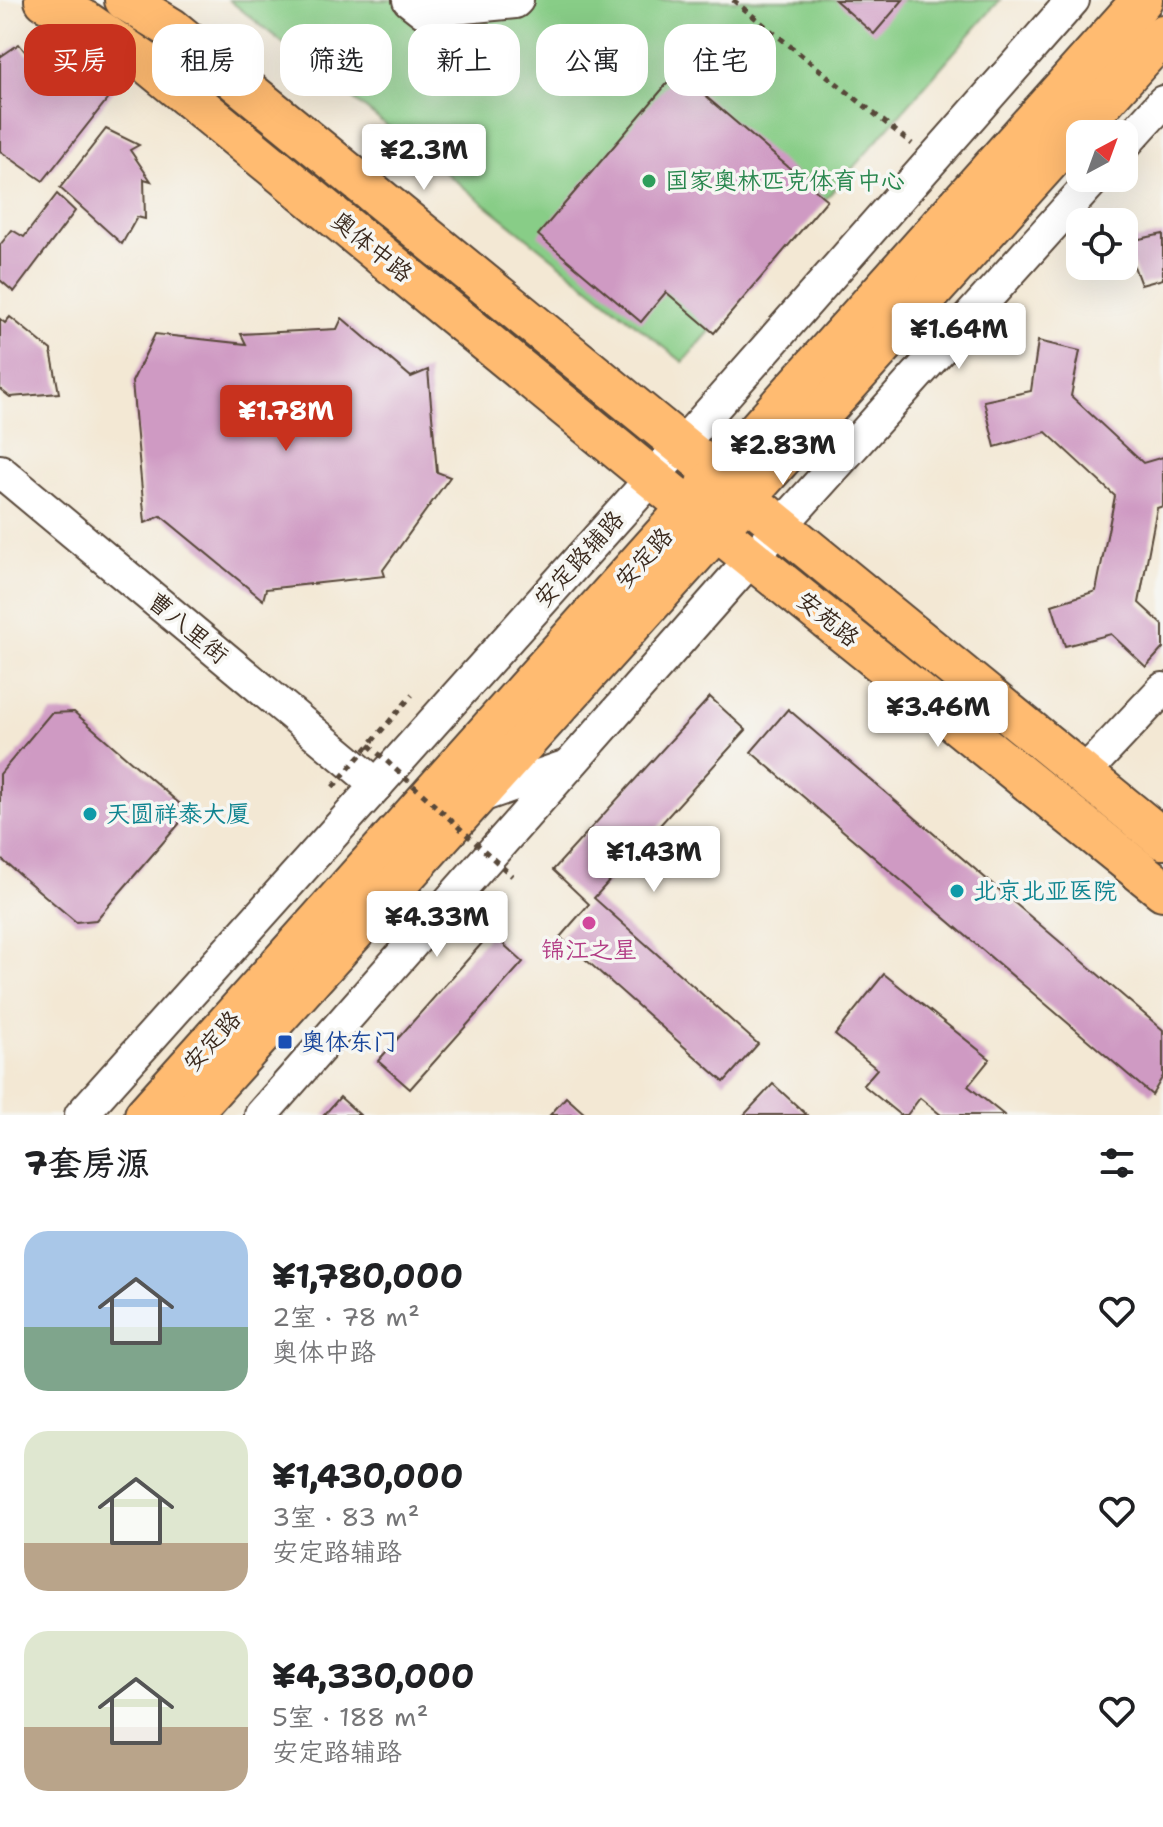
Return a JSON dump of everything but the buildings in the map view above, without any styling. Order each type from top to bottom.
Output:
[{"type":"main road","name":"奥体中路","points":[[45,0],[88,23],[148,64],[703,519]]},
{"type":"main road","name":"奥体中路","points":[[125,0],[171,28],[732,486]]},
{"type":"main road","name":"安定路","points":[[145,1115],[703,519],[1142,0]]},
{"type":"main road","name":"安定路","points":[[732,486],[1163,35]]},
{"type":"main road","name":"安苑路","points":[[732,486],[1163,839]]},
{"type":"main road","name":"安定路","points":[[189,1115],[473,799],[703,519]]},
{"type":"main road","name":"安苑路","points":[[703,519],[1163,890]]},
{"type":"street","points":[[409,0],[423,11],[517,0]]},
{"type":"street","name":"安定路辅路","points":[[81,1115],[652,478],[1073,0]]},
{"type":"street","points":[[1138,130],[1163,102]]},
{"type":"street","points":[[261,1115],[752,558],[1082,192]]},
{"type":"street","name":"曹八里街","points":[[0,471],[377,785]]},
{"type":"street","points":[[1083,774],[1163,689]]},
{"type":"street","name":"安定路","points":[[473,799],[570,765]]},
{"type":"path","points":[[733,0],[931,160]]},
{"type":"path","points":[[333,787],[412,695]]},
{"type":"path","points":[[369,745],[512,876]]},
{"type":"green space","name":"国家奥林匹克体育中心","points":[[229,0],[1000,0],[683,362],[349,96],[392,96],[392,24],[280,24],[280,41],[264,28],[264,24],[259,24]]},
{"type":"place","name":"国家奥林匹克体育中心","points":[[649,181]]},
{"type":"place","name":"天圆祥泰大厦","points":[[90,814]]},
{"type":"place","name":"北京北亚医院","points":[[957,891]]},
{"type":"place","name":"锦江之星","points":[[589,923]]},
{"type":"place","name":"奥体东门","points":[[285,1042]]}]
